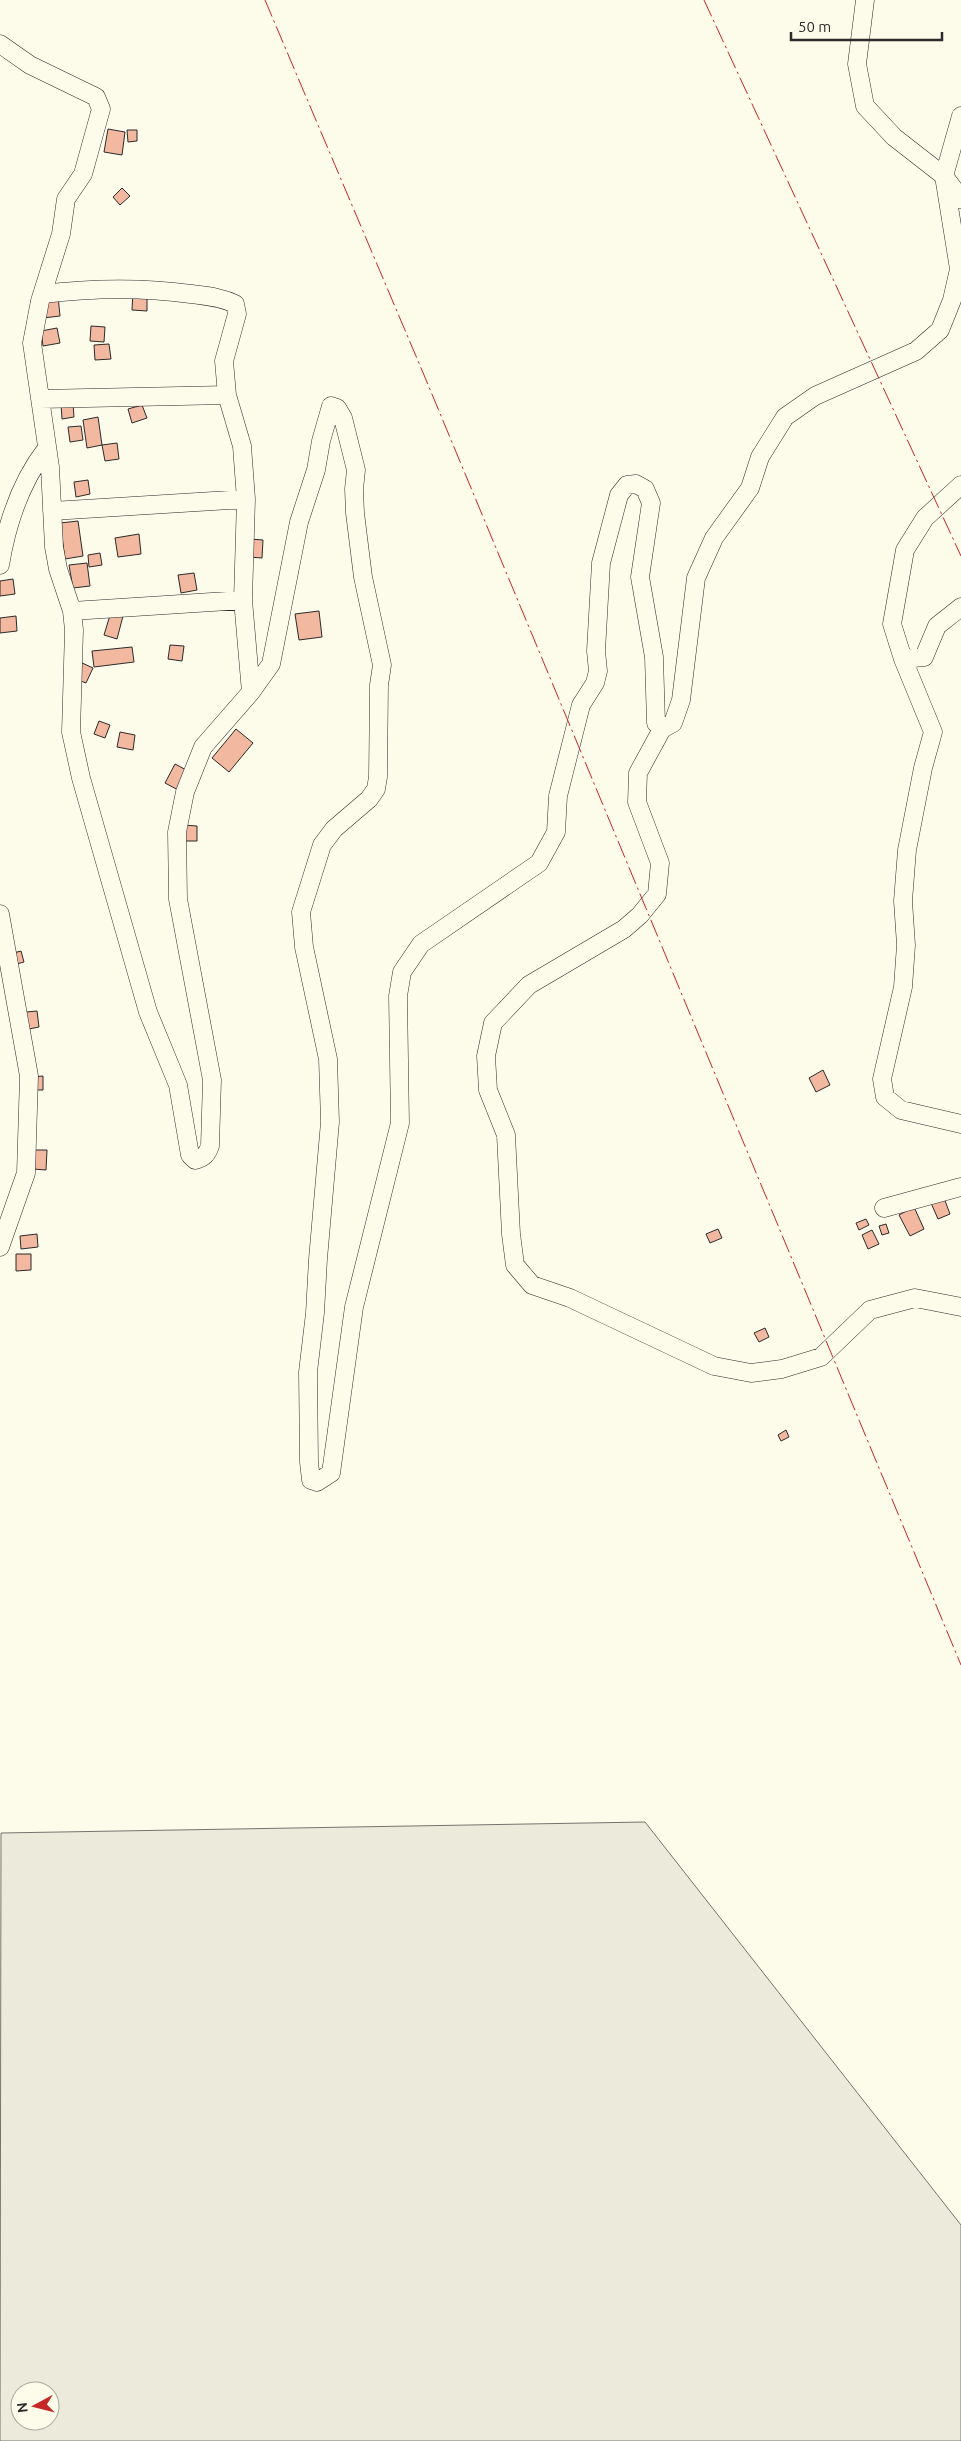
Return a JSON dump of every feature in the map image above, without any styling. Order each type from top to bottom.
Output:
[{"type":"street","points":[[865,0],[857,64],[865,106],[894,137],[944,176],[961,199]]},
{"type":"street","points":[[0,44],[30,65],[96,97],[101,109],[82,174],[66,199],[61,234],[42,294],[32,343],[47,448],[58,569],[72,611],[74,630],[71,732],[81,778],[148,1012],[178,1085],[190,1155],[195,1160],[201,1159],[207,1154],[210,1146],[212,1080],[178,900],[178,832],[185,792],[203,746],[251,692],[271,664],[299,522],[316,470],[325,425],[333,405],[343,418],[353,451],[356,470],[354,488],[355,513],[363,577],[382,665],[379,684],[376,789],[369,799],[334,829],[322,845],[301,912],[304,948],[328,1059],[330,1122],[315,1313],[308,1372],[311,1480],[317,1482],[331,1473],[354,1307],[398,1132],[401,1100],[398,996],[402,972],[421,944],[539,863],[556,832],[558,796],[581,705],[595,683],[598,671],[596,651],[600,563],[619,495],[627,485],[636,484],[646,488],[651,503],[640,576],[654,657],[656,723],[662,729]]},
{"type":"street","points":[[961,116],[944,176],[959,269],[952,300],[940,330],[916,351],[816,396],[785,417],[760,457],[750,488],[714,538],[696,578],[681,700],[672,723],[662,729],[638,773],[637,802],[660,863],[657,894],[640,915],[624,928],[529,985],[493,1024],[486,1056],[488,1090],[506,1135],[510,1234],[516,1265],[532,1286],[570,1298],[714,1366],[751,1373],[782,1369],[821,1357],[870,1310],[915,1298],[961,1307]]},
{"type":"street","points":[[42,294],[89,288],[162,290],[224,298],[235,304],[237,314],[224,361],[227,395],[242,446],[246,499],[243,600],[251,692]]},
{"type":"street","points":[[40,399],[227,395]]},
{"type":"street","points":[[0,564],[5,515],[32,466],[47,448]]},
{"type":"street","points":[[961,485],[925,518],[905,550],[892,624],[903,659],[933,732],[923,768],[907,850],[903,901],[906,945],[903,987],[882,1078],[885,1097],[901,1110],[961,1124]]},
{"type":"street","points":[[52,511],[246,499]]},
{"type":"street","points":[[72,611],[243,600]]},
{"type":"street","points":[[903,659],[924,657],[937,626],[961,607]]},
{"type":"street","points":[[0,914],[29,1076],[26,1173],[0,1247]]},
{"type":"street","points":[[884,1208],[961,1186]]},
{"type":"shaded area","points":[[645,1822],[961,2225],[961,2441],[0,2441],[1,1833]]},
{"type":"building","points":[[108,129],[125,132],[122,155],[104,152]]},
{"type":"building","points":[[127,130],[137,130],[137,141],[128,142]]},
{"type":"building","points":[[122,188],[130,196],[120,205],[113,197]]},
{"type":"building","points":[[133,292],[147,293],[147,311],[132,310]]},
{"type":"building","points":[[58,296],[60,316],[43,318],[41,298]]},
{"type":"building","points":[[91,326],[105,327],[104,342],[90,341]]},
{"type":"building","points":[[57,328],[60,343],[43,346],[41,331]]},
{"type":"building","points":[[109,344],[111,359],[95,360],[94,345]]},
{"type":"building","points":[[73,403],[74,417],[62,419],[61,404]]},
{"type":"building","points":[[142,405],[147,418],[132,423],[128,409]]},
{"type":"building","points":[[98,417],[102,445],[87,448],[83,420]]},
{"type":"building","points":[[81,426],[83,440],[70,442],[68,427]]},
{"type":"building","points":[[117,443],[119,459],[105,461],[102,445]]},
{"type":"building","points":[[88,480],[90,494],[76,497],[74,482]]},
{"type":"building","points":[[78,521],[83,556],[65,559],[60,523]]},
{"type":"building","points":[[139,534],[141,554],[118,557],[115,538]]},
{"type":"building","points":[[250,539],[263,540],[262,558],[249,557]]},
{"type":"building","points":[[100,553],[102,565],[89,567],[88,555]]},
{"type":"building","points":[[87,563],[90,586],[73,588],[69,565]]},
{"type":"building","points":[[194,573],[197,590],[181,593],[178,575]]},
{"type":"building","points":[[13,579],[15,594],[0,596],[0,581]]},
{"type":"building","points":[[319,611],[322,637],[299,640],[295,614]]},
{"type":"building","points":[[111,612],[123,616],[117,639],[104,635]]},
{"type":"building","points":[[16,616],[17,631],[0,633],[0,618]]},
{"type":"building","points":[[170,645],[184,646],[182,661],[168,659]]},
{"type":"building","points":[[132,647],[134,662],[94,667],[92,651]]},
{"type":"building","points":[[80,662],[93,668],[86,683],[73,678]]},
{"type":"building","points":[[99,721],[110,725],[105,738],[94,734]]},
{"type":"building","points":[[236,729],[253,743],[229,772],[212,758]]},
{"type":"building","points":[[120,732],[135,735],[133,750],[117,747]]},
{"type":"building","points":[[175,764],[192,773],[182,792],[165,783]]},
{"type":"building","points":[[183,825],[197,826],[197,841],[182,841]]},
{"type":"building","points":[[21,951],[24,962],[13,965],[10,954]]},
{"type":"building","points":[[37,1011],[39,1027],[29,1029],[26,1012]]},
{"type":"building","points":[[823,1070],[830,1085],[816,1092],[809,1078]]},
{"type":"building","points":[[43,1076],[43,1090],[31,1090],[31,1077]]},
{"type":"building","points":[[33,1150],[47,1150],[46,1170],[33,1169]]},
{"type":"building","points":[[944,1198],[950,1214],[938,1219],[931,1203]]},
{"type":"building","points":[[914,1207],[924,1229],[910,1236],[899,1215]]},
{"type":"building","points":[[866,1219],[869,1225],[859,1230],[856,1223]]},
{"type":"building","points":[[886,1224],[889,1233],[882,1235],[879,1226]]},
{"type":"building","points":[[718,1229],[722,1238],[710,1243],[706,1234]]},
{"type":"building","points":[[872,1230],[879,1244],[868,1249],[862,1235]]},
{"type":"building","points":[[37,1234],[38,1247],[21,1249],[20,1236]]},
{"type":"building","points":[[16,1254],[31,1254],[31,1270],[16,1271]]},
{"type":"building","points":[[765,1328],[769,1337],[759,1342],[754,1333]]},
{"type":"building","points":[[786,1430],[789,1437],[781,1441],[778,1435]]},
{"type":"power","points":[[265,0],[424,375],[961,1665]]},
{"type":"power","points":[[704,0],[961,556]]}]
